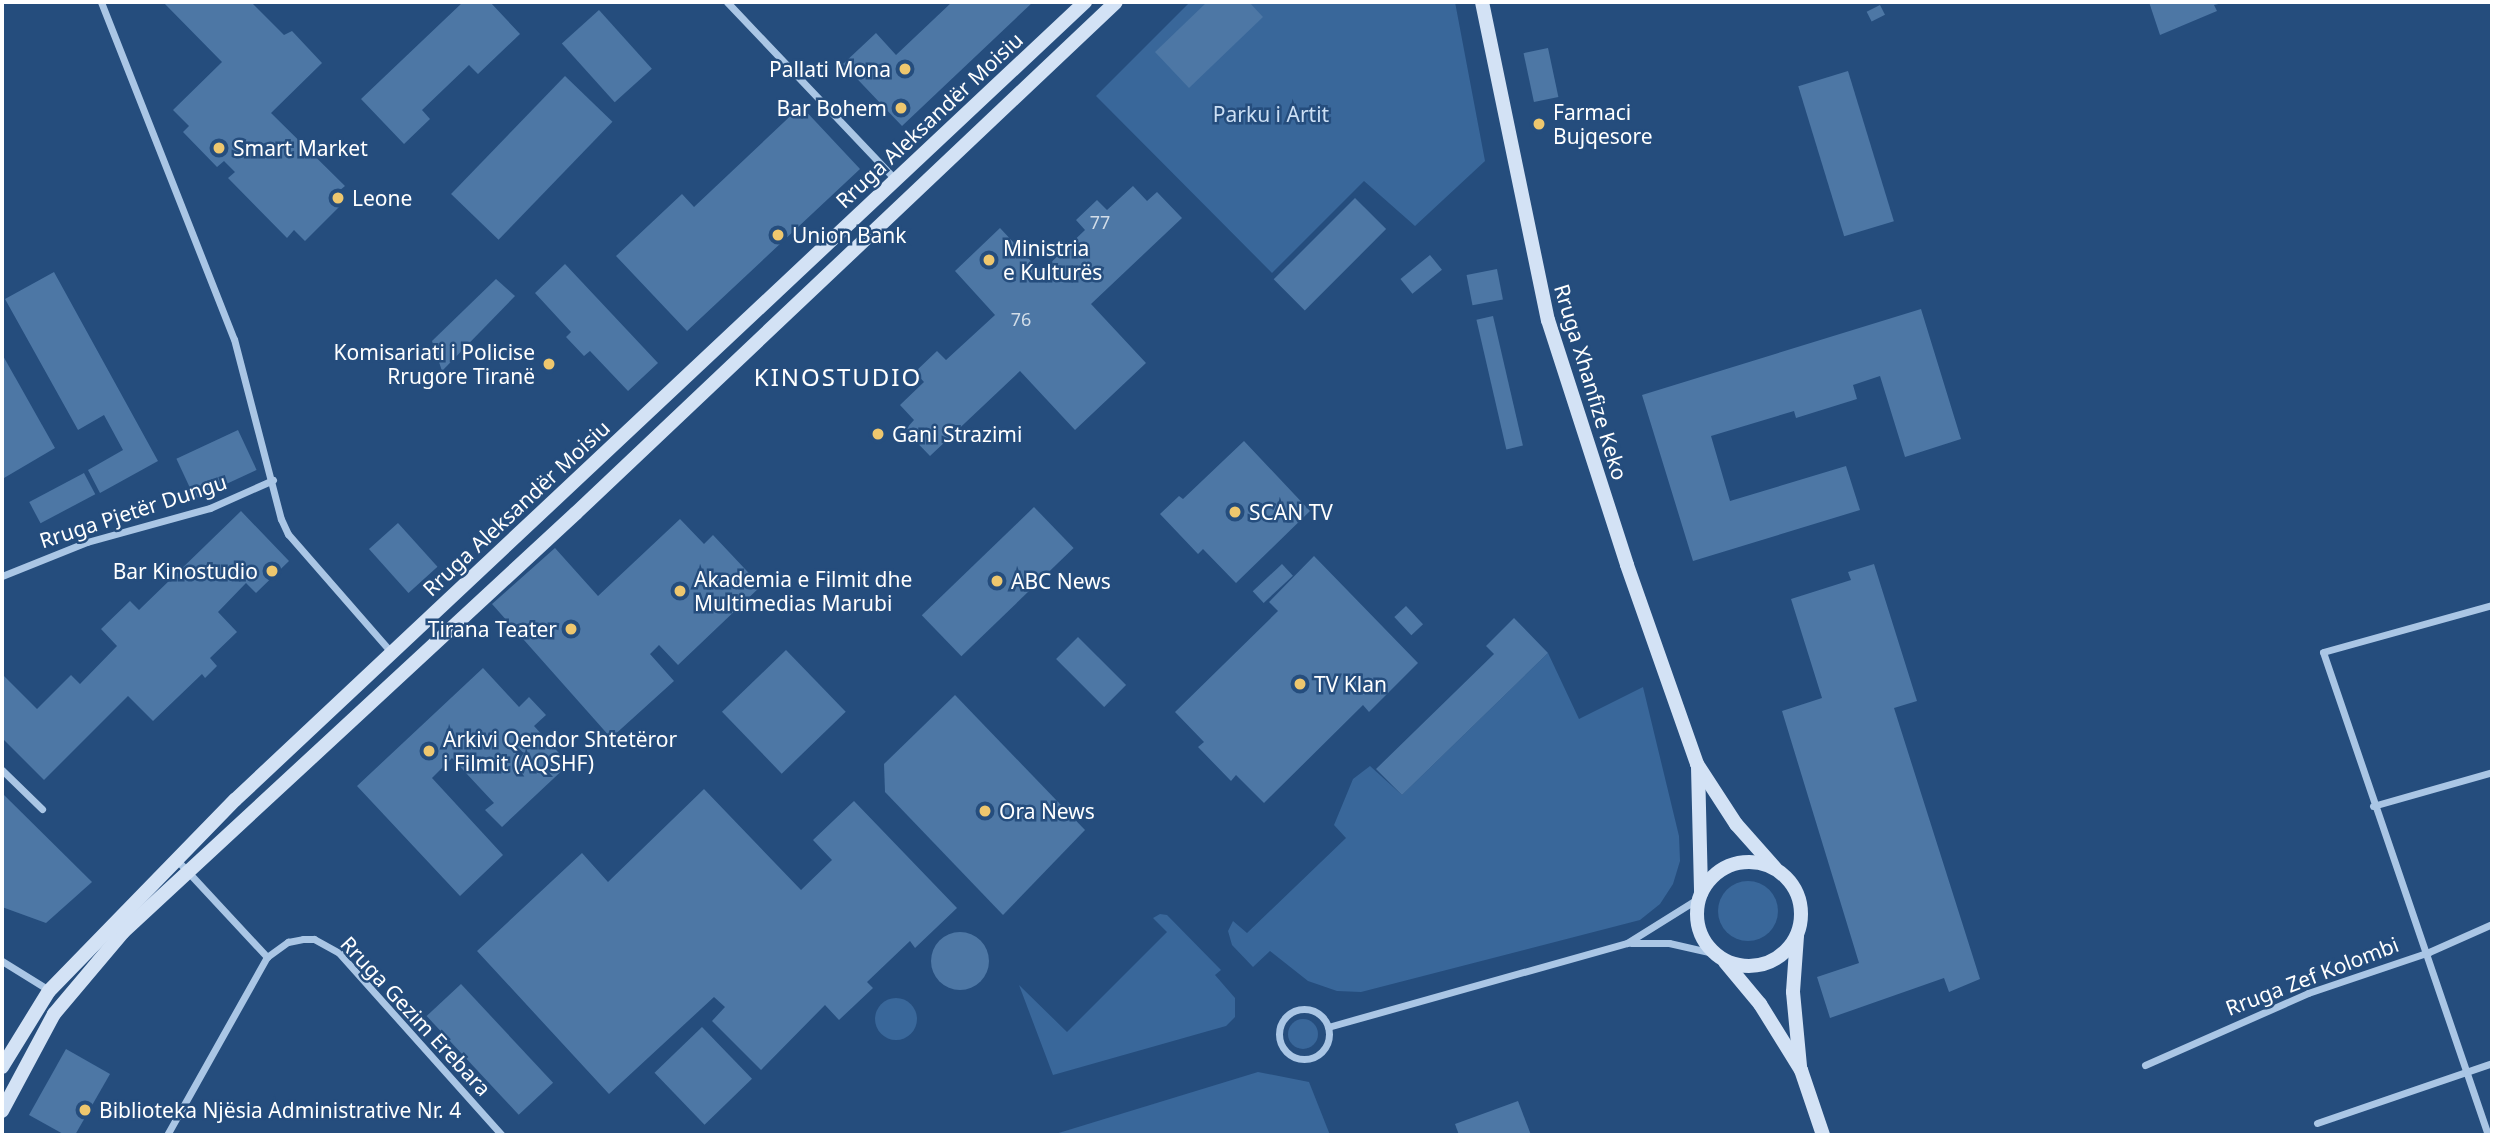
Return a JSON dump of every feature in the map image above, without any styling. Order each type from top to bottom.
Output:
[{"type":"main road","name":"Rruga Aleksandër Moisiu","points":[[3,1061],[49,991],[175,859],[391,652],[1085,2]]},
{"type":"main road","name":"Rruga Aleksandër Moisiu","points":[[2,1111],[54,1014],[123,932],[1116,2]]},
{"type":"main road","name":"Rruga Xhanfize Keko","points":[[1482,2],[1548,320],[1697,764],[1736,824],[1775,868]]},
{"type":"main road","name":"Rruga Xhanfize Keko","points":[[1697,764],[1700,896]]},
{"type":"main road","points":[[1801,1070],[1760,1004],[1699,929],[1700,896],[1718,871],[1732,864],[1761,863],[1775,868],[1786,877],[1800,903],[1793,992],[1801,1070],[1823,1135]]},
{"type":"main road","points":[[1719,956],[1751,966],[1766,963],[1791,945],[1798,932]]},
{"type":"street","points":[[101,2],[234,340],[288,534],[391,652]]},
{"type":"street","points":[[727,2],[896,181]]},
{"type":"street","name":"Rruga Pjetër Dungu","points":[[2,576],[87,542],[210,508],[272,480]]},
{"type":"street","points":[[2488,1135],[2429,952],[2372,806],[2323,652],[2492,605]]},
{"type":"street","points":[[2,770],[42,809]]},
{"type":"street","points":[[2372,806],[2492,772]]},
{"type":"street","points":[[167,1135],[267,957],[175,859]]},
{"type":"street","points":[[1627,943],[1700,896]]},
{"type":"street","name":"Rruga Zef Kolombi","points":[[2146,1065],[2308,993],[2429,952],[2492,924]]},
{"type":"street","name":"Rruga Gezim Erebara","points":[[267,957],[288,942],[303,939],[333,948],[502,1135]]},
{"type":"street","points":[[1328,1027],[1627,943],[1669,943],[1719,956]]},
{"type":"street","points":[[2,961],[49,991]]},
{"type":"street","points":[[1299,1009],[1314,1010],[1328,1027],[1324,1049],[1311,1058],[1289,1054],[1280,1041],[1281,1024],[1299,1009]]},
{"type":"street","points":[[2317,1124],[2466,1069],[2492,1063]]},
{"type":"green space","name":"Parku i Artit","points":[[1190,2],[1455,2],[1485,161],[1415,226],[1364,181],[1272,273],[1096,96]]},
{"type":"green space","points":[[1548,653],[1579,719],[1643,687],[1679,836],[1680,861],[1673,884],[1660,904],[1640,920],[1361,992],[1337,991],[1308,981],[1270,951],[1253,967],[1232,945],[1228,931],[1233,921],[1247,933],[1346,838],[1334,825],[1353,779],[1370,766],[1402,795]]},
{"type":"green space","points":[[1748,881],[1765,886],[1773,894],[1778,911],[1773,928],[1765,936],[1748,941],[1731,936],[1723,928],[1718,911],[1723,894],[1731,886]]},
{"type":"green space","points":[[1160,914],[1167,915],[1221,970],[1215,975],[1235,998],[1235,1017],[1226,1026],[1053,1075],[1019,985],[1067,1032],[1167,932],[1153,918]]},
{"type":"green space","points":[[896,998],[911,1004],[917,1019],[911,1034],[896,1040],[881,1034],[875,1019],[881,1004]]},
{"type":"green space","points":[[1303,1019],[1309,1020],[1317,1028],[1317,1040],[1309,1048],[1303,1049],[1297,1048],[1289,1040],[1288,1034],[1289,1028],[1297,1020]]},
{"type":"green space","points":[[1258,1072],[1309,1082],[1330,1135],[1052,1135]]},
{"type":"building","points":[[163,2],[251,2],[284,35],[292,31],[322,63],[271,113],[345,186],[339,191],[347,199],[305,241],[294,230],[287,238],[228,178],[235,172],[224,161],[217,167],[183,132],[189,126],[173,110],[222,62]]},
{"type":"building","points":[[463,2],[490,2],[520,34],[478,74],[469,65],[422,110],[430,119],[404,144],[361,99]]},
{"type":"building","name":"Pallati Mona","points":[[952,2],[1033,2],[902,126],[843,64],[876,33],[896,55]]},
{"type":"building","points":[[1207,2],[1249,2],[1263,17],[1189,88],[1155,52]]},
{"type":"building","points":[[2149,2],[2223,3],[2214,5],[2217,11],[2160,35]]},
{"type":"building","points":[[1880,5],[1885,15],[1872,22],[1867,12]]},
{"type":"building","points":[[599,10],[652,69],[615,102],[562,43]]},
{"type":"building","points":[[1548,48],[1558,97],[1534,102],[1524,53]]},
{"type":"building","points":[[1848,71],[1894,221],[1844,236],[1798,86]]},
{"type":"building","points":[[565,76],[612,122],[499,240],[451,194]]},
{"type":"building","points":[[801,106],[860,169],[687,331],[616,256],[682,194],[694,207]]},
{"type":"building","points":[[1133,186],[1147,201],[1157,192],[1182,218],[1091,304],[1146,363],[1075,430],[1020,371],[930,456],[905,430],[914,420],[900,405],[924,382],[915,372],[937,351],[946,360],[995,315],[955,271],[1000,228],[1041,272],[1085,230],[1076,220],[1097,200],[1107,210]]},
{"type":"building","points":[[1355,198],[1386,229],[1305,310],[1274,279]]},
{"type":"building","points":[[1430,255],[1442,270],[1412,294],[1400,279]]},
{"type":"building","points":[[565,264],[658,363],[628,391],[590,351],[584,356],[566,337],[571,332],[535,293]]},
{"type":"building","points":[[1497,269],[1503,299],[1472,305],[1467,275]]},
{"type":"building","points":[[54,272],[158,461],[100,493],[88,470],[123,450],[104,415],[78,430],[5,299]]},
{"type":"building","points":[[496,279],[515,296],[442,371],[432,341]]},
{"type":"building","points":[[1921,309],[1961,439],[1905,457],[1880,376],[1853,385],[1857,399],[1796,418],[1794,411],[1711,436],[1730,501],[1846,466],[1860,510],[1693,561],[1642,395]]},
{"type":"building","points":[[1493,316],[1523,446],[1506,449],[1476,320]]},
{"type":"building","points":[[2,354],[55,448],[4,478],[2,474]]},
{"type":"building","points":[[238,430],[257,470],[195,499],[176,459]]},
{"type":"building","name":"SCAN TV","points":[[1244,441],[1310,511],[1236,583],[1203,549],[1198,554],[1160,514],[1179,496],[1183,499]]},
{"type":"building","points":[[84,473],[95,494],[41,523],[29,502]]},
{"type":"building","name":"ABC News","points":[[1034,507],[1074,548],[961,656],[922,615]]},
{"type":"building","points":[[241,511],[289,561],[256,593],[246,583],[218,612],[237,632],[210,658],[217,666],[205,678],[202,674],[153,721],[128,696],[44,780],[2,738],[2,674],[37,709],[71,675],[80,684],[117,646],[101,629],[130,601],[139,610]]},
{"type":"building","points":[[680,519],[704,544],[713,535],[761,586],[678,665],[659,645],[650,654],[674,681],[611,738],[492,604],[555,548],[598,596]]},
{"type":"building","points":[[398,523],[437,567],[408,593],[369,549]]},
{"type":"building","name":"TV Klan","points":[[1314,556],[1418,663],[1369,712],[1363,705],[1264,803],[1236,775],[1231,781],[1198,747],[1204,742],[1175,712],[1278,611],[1269,602]]},
{"type":"building","points":[[1282,564],[1293,576],[1264,603],[1253,591]]},
{"type":"building","points":[[1874,564],[1917,701],[1894,708],[1980,979],[1949,992],[1944,978],[1830,1018],[1817,977],[1859,963],[1782,711],[1822,698],[1791,599],[1851,580],[1848,572]]},
{"type":"building","points":[[1406,606],[1423,624],[1411,635],[1394,617]]},
{"type":"building","points":[[1514,618],[1548,653],[1402,795],[1376,769],[1494,654],[1486,646]]},
{"type":"building","points":[[1078,637],[1126,685],[1104,707],[1056,659]]},
{"type":"building","points":[[786,650],[846,712],[782,774],[722,712]]},
{"type":"building","points":[[483,668],[519,707],[529,697],[546,715],[534,726],[569,764],[502,827],[485,810],[494,803],[452,758],[432,778],[503,855],[460,896],[357,786]]},
{"type":"building","name":"Ora News","points":[[955,695],[1085,830],[1003,915],[885,792],[884,764]]},
{"type":"building","points":[[704,789],[801,890],[832,860],[813,840],[854,801],[957,908],[915,948],[910,941],[867,982],[873,988],[839,1020],[825,1005],[761,1070],[712,1021],[725,1007],[714,997],[609,1094],[477,951],[582,853],[608,882]]},
{"type":"building","points":[[2,793],[92,882],[46,923],[2,907]]},
{"type":"building","points":[[954,932],[966,932],[981,940],[989,955],[989,967],[981,982],[966,990],[954,990],[939,982],[931,967],[931,955],[939,940]]},
{"type":"building","points":[[461,984],[553,1083],[519,1115],[427,1016]]},
{"type":"building","points":[[702,1027],[752,1079],[705,1125],[655,1073]]},
{"type":"building","points":[[66,1049],[110,1074],[75,1135],[65,1135],[29,1115]]},
{"type":"building","points":[[1518,1101],[1531,1135],[1459,1135],[1455,1124]]},
{"type":"place","name":"Pallati Mona","points":[[905,69]]},
{"type":"place","name":"Bar Bohem","points":[[901,108]]},
{"type":"place","name":"Farmaci Bujqesore","points":[[1539,124]]},
{"type":"place","name":"Smart Market","points":[[219,148]]},
{"type":"place","name":"Leone","points":[[338,198]]},
{"type":"place","name":"Union Bank","points":[[778,235]]},
{"type":"place","name":"Ministria e Kulturës","points":[[989,260]]},
{"type":"place","name":"Komisariati i Policise Rrugore Tiranë","points":[[549,364]]},
{"type":"place","name":"Gani Strazimi","points":[[878,434]]},
{"type":"place","name":"SCAN TV","points":[[1235,512]]},
{"type":"place","name":"Bar Kinostudio","points":[[272,571]]},
{"type":"place","name":"ABC News","points":[[997,581]]},
{"type":"place","name":"Akademia e Filmit dhe Multimedias Marubi","points":[[680,591]]},
{"type":"place","name":"Tirana Teater","points":[[571,629]]},
{"type":"place","name":"TV Klan","points":[[1300,684]]},
{"type":"place","name":"Arkivi Qendor Shtetëror i Filmit (AQSHF)","points":[[429,751]]},
{"type":"place","name":"Ora News","points":[[985,811]]},
{"type":"place","name":"Biblioteka Njësia Administrative Nr. 4","points":[[85,1110]]},
{"type":"district","name":"KINOSTUDIO","points":[[838,377]]}]
